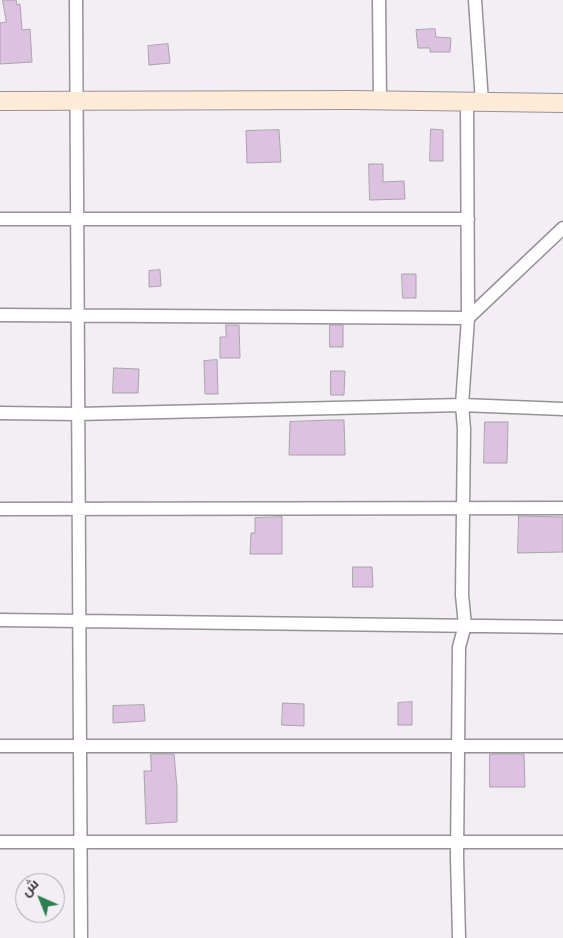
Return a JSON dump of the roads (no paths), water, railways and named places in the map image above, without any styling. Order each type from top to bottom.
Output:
[{"type":"street","points":[[76,0],[78,509],[82,747],[81,938]]},
{"type":"street","points":[[379,0],[380,101]]},
{"type":"street","points":[[459,938],[457,842],[459,647],[465,625],[462,595],[464,508],[462,405],[468,318],[468,219],[475,102],[475,0]]},
{"type":"street","points":[[0,101],[563,103]]},
{"type":"street","points":[[0,218],[468,219]]},
{"type":"street","points":[[0,316],[468,318],[563,228]]},
{"type":"street","points":[[0,413],[78,414],[462,405],[563,409]]},
{"type":"street","points":[[0,509],[563,508]]},
{"type":"street","points":[[0,620],[563,627]]},
{"type":"street","points":[[0,746],[459,744],[563,746]]},
{"type":"street","points":[[0,842],[563,842]]}]
